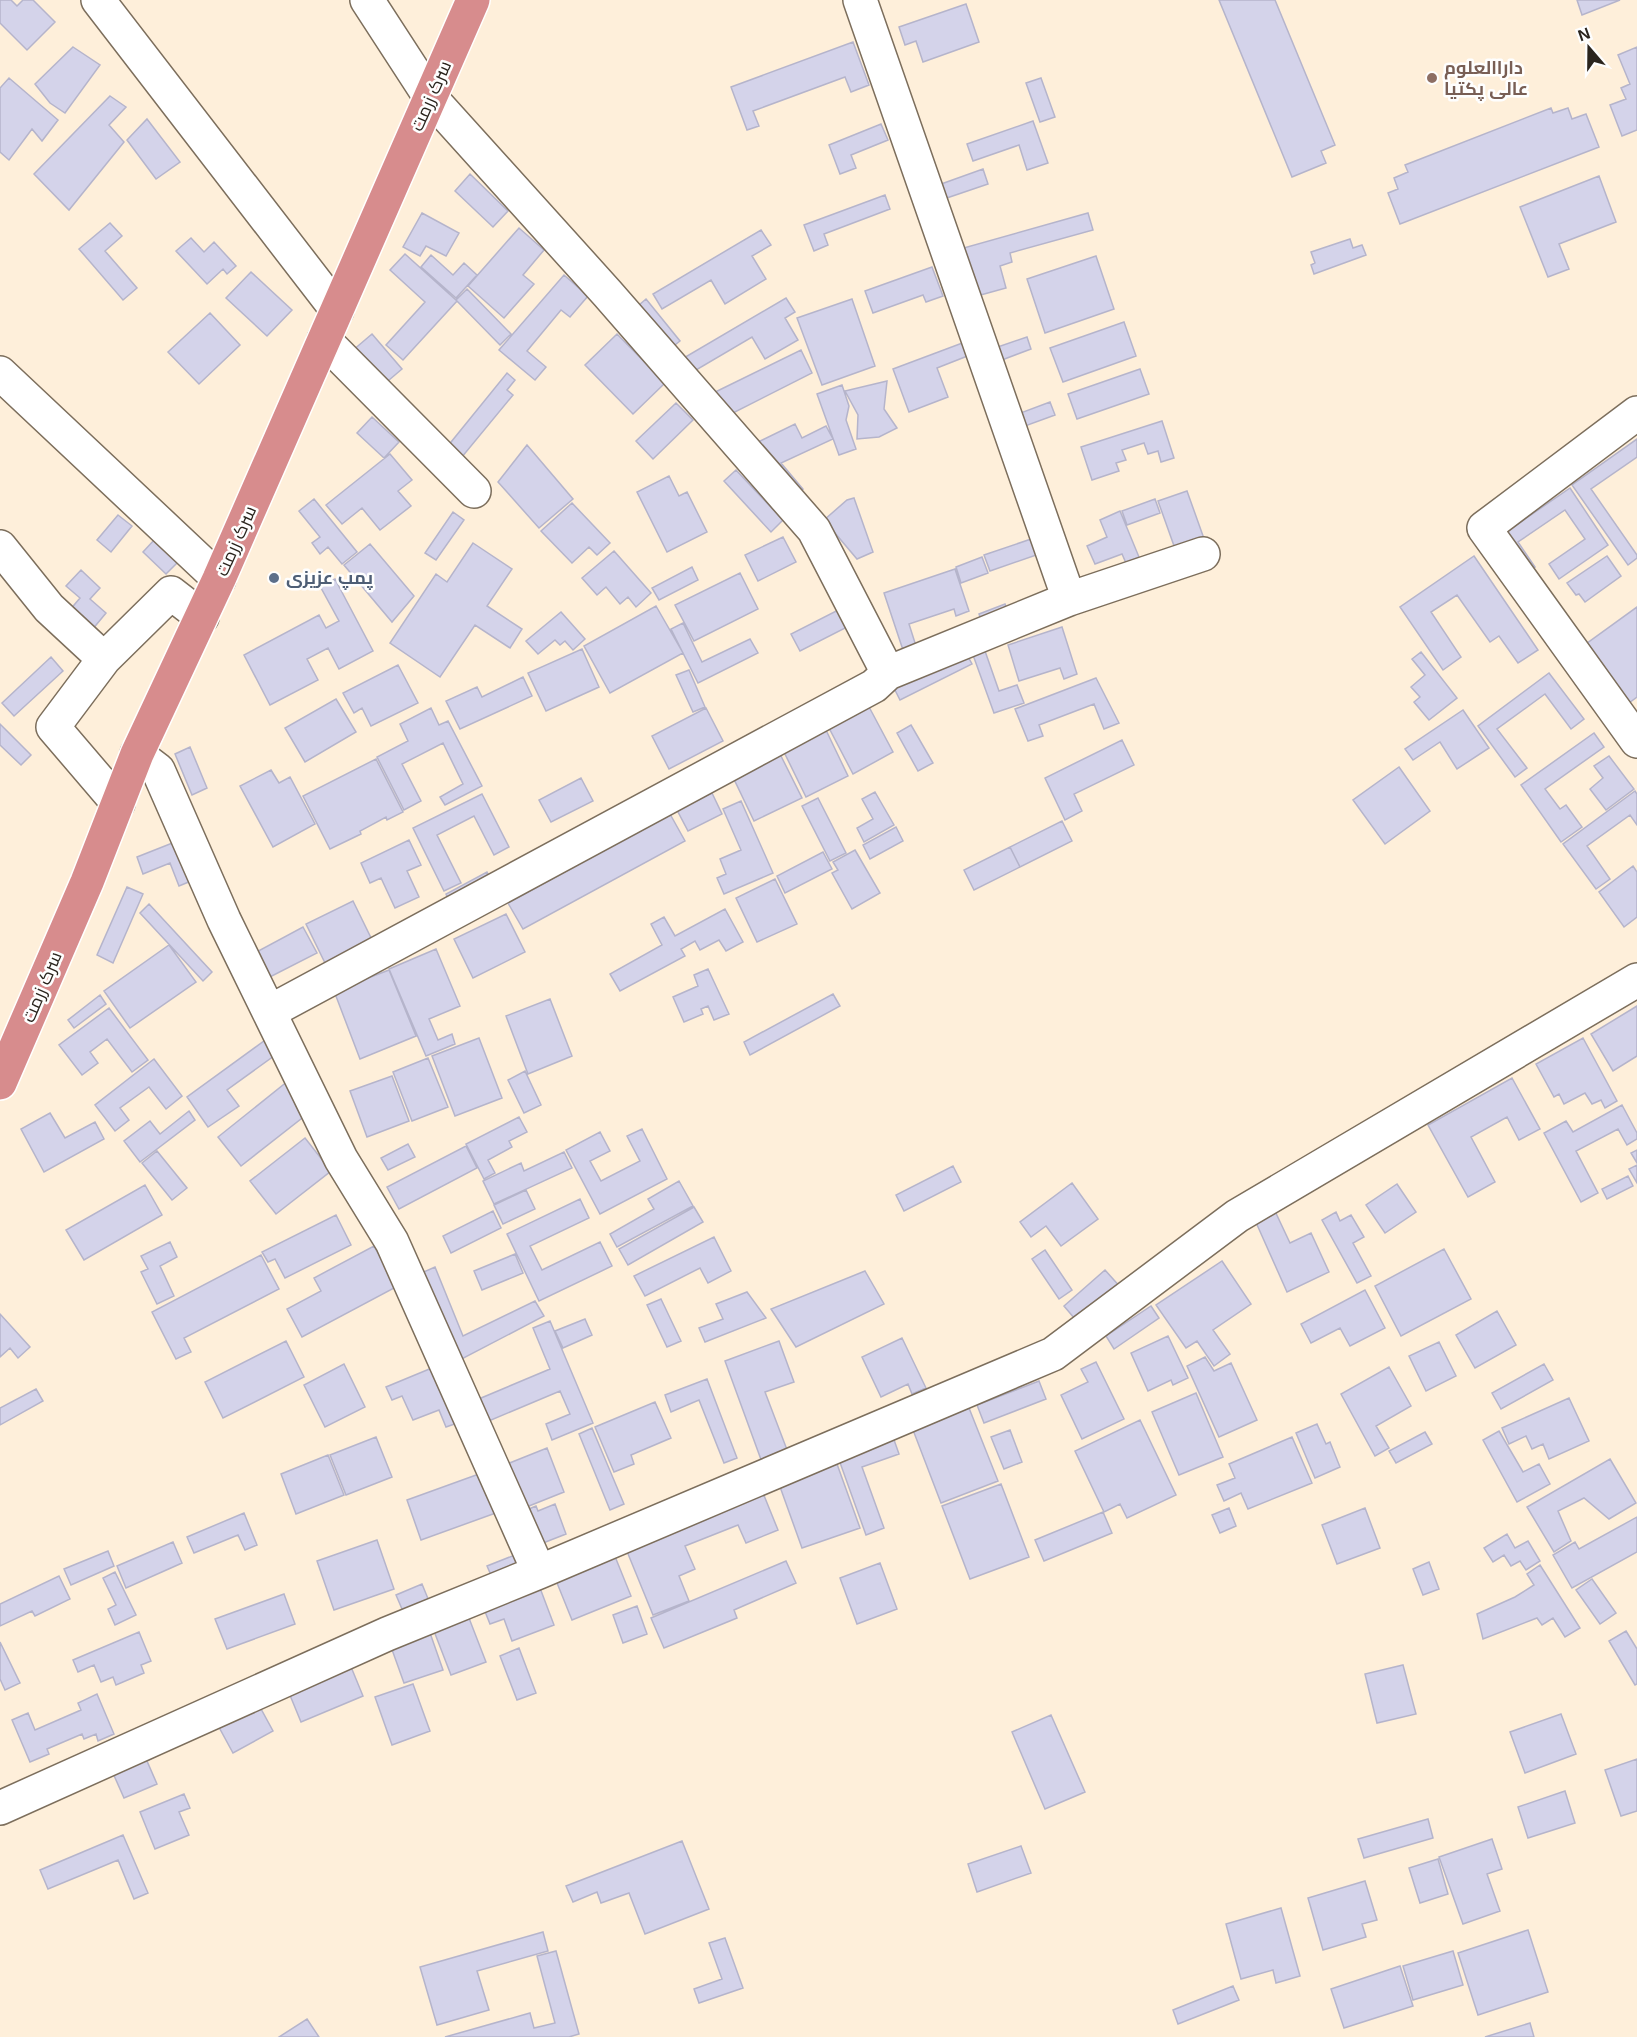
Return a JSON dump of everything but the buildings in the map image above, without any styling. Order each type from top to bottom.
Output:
[{"type":"highway","name":"سرک زرمت","points":[[4,1065],[87,882],[137,754],[219,579],[473,0]]},
{"type":"street","points":[[98,0],[337,309]]},
{"type":"street","points":[[368,0],[430,98],[599,284],[814,531],[888,673]]},
{"type":"street","points":[[860,0],[1069,599]]},
{"type":"street","points":[[324,340],[474,491]]},
{"type":"street","points":[[0,374],[219,579]]},
{"type":"street","points":[[1637,413],[1484,528],[1637,741]]},
{"type":"street","points":[[0,547],[49,608],[104,659]]},
{"type":"street","points":[[269,1012],[874,686],[888,673],[1069,599],[1203,554]]},
{"type":"street","points":[[118,803],[53,727],[104,659],[171,593],[202,617]]},
{"type":"street","points":[[137,754],[158,770],[224,920],[341,1159],[392,1242],[539,1572]]},
{"type":"street","points":[[0,1808],[387,1634],[1053,1354],[1237,1216],[1637,980]]},
{"type":"place","name":"داراالعلوم عالی پکتیا","points":[[1432,78]]},
{"type":"place","name":"پمپ عزیزی","points":[[274,578]]}]
